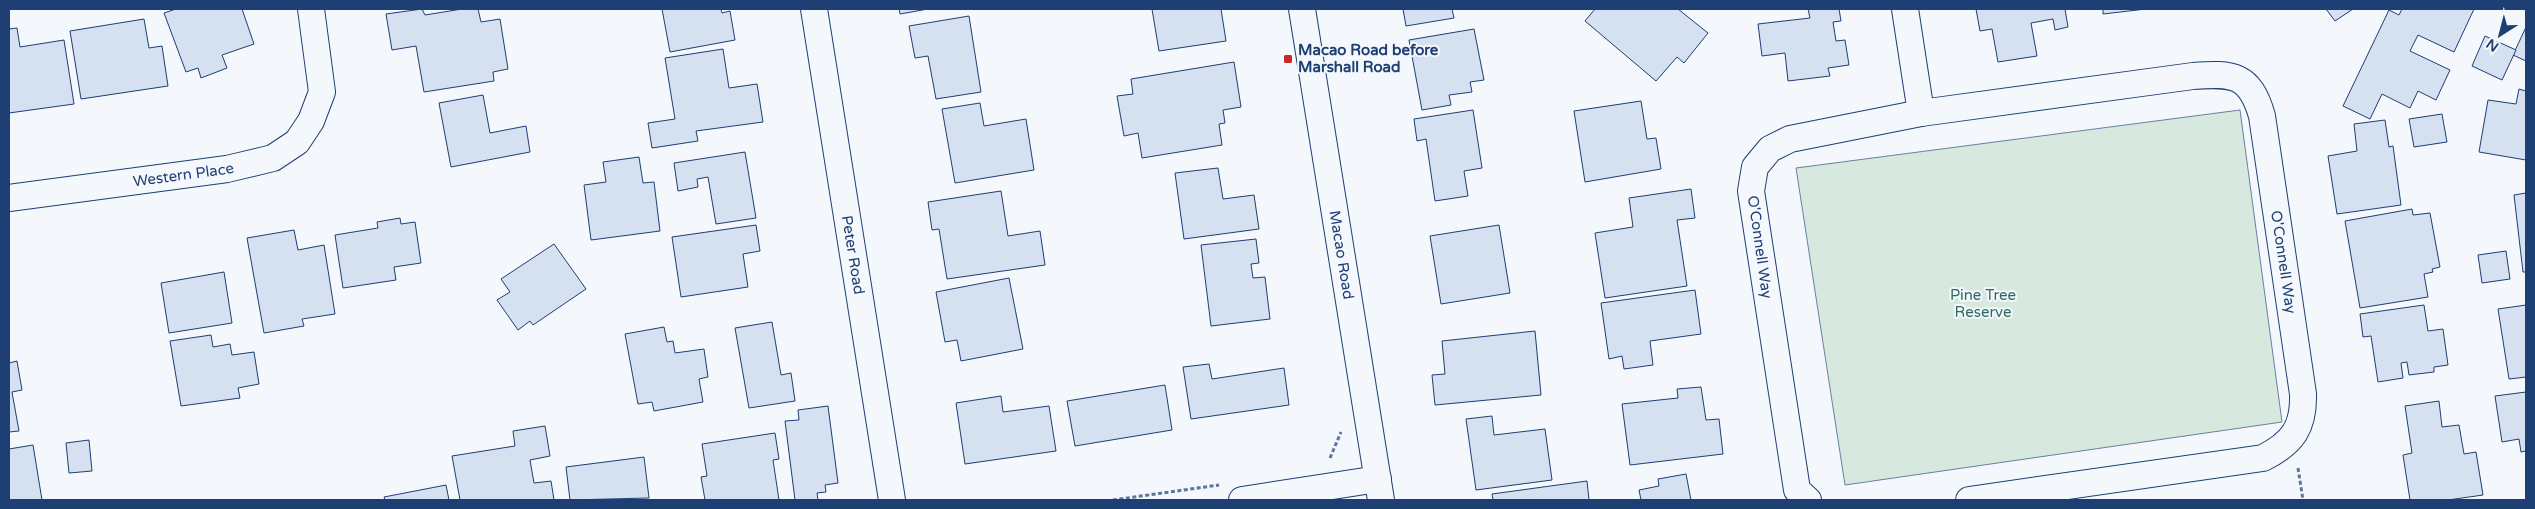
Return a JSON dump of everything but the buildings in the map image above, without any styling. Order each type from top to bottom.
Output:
[{"type":"street","name":"Western Place","points":[[9,198],[227,169],[273,158],[297,142],[311,121],[322,92],[311,9]]},
{"type":"street","name":"Peter Road","points":[[814,9],[892,500]]},
{"type":"street","name":"Macao Road","points":[[1302,9],[1379,490]]},
{"type":"street","points":[[1905,9],[1921,114]]},
{"type":"street","name":"O'Connell Way","points":[[1808,500],[1797,490],[1751,191],[1755,167],[1770,149],[1790,139],[1921,114],[2193,76],[2223,74],[2244,81],[2257,100],[2262,116],[2303,394],[2304,415],[2294,435],[2276,451],[2263,458],[1969,500]]},
{"type":"street","points":[[1242,500],[1379,490]]},
{"type":"green space","name":"Pine Tree Reserve","points":[[2240,110],[2282,422],[1845,485],[1796,168]]},
{"type":"place","name":"Macao Road before Marshall Road","points":[[1288,59]]}]
